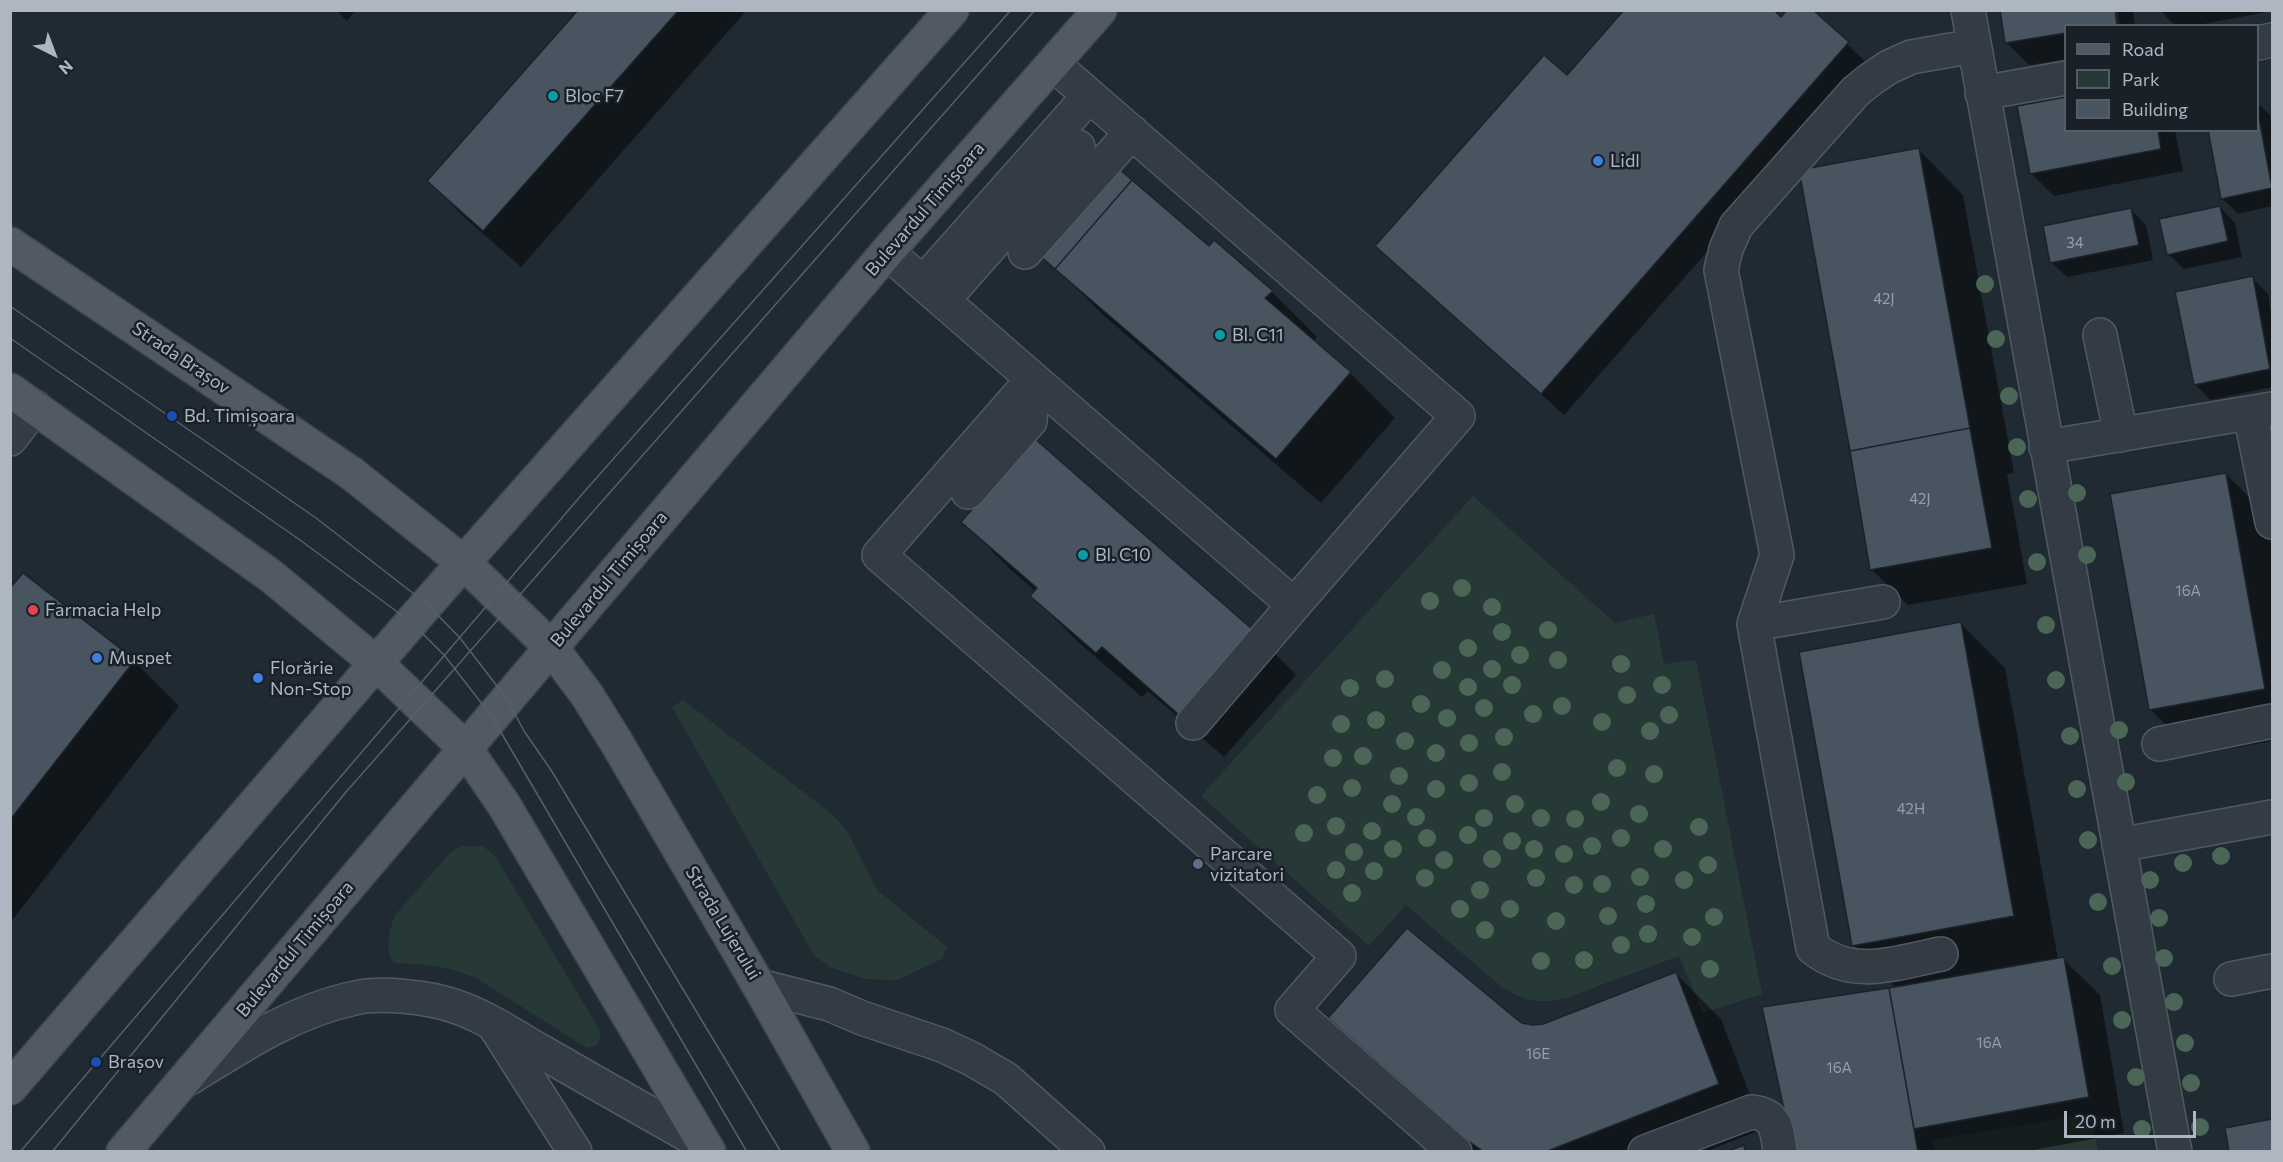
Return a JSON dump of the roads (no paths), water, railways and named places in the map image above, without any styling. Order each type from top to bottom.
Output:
[{"type":"main road","points":[[10,1088],[375,663],[952,10]]},
{"type":"main road","name":"Bulevardul Timișoara","points":[[123,1152],[887,252],[1100,10]]},
{"type":"main road","name":"Strada Brașov","points":[[10,244],[351,473],[464,563]]},
{"type":"main road","points":[[23,398],[271,576],[375,663],[465,748],[504,805],[706,1149]]},
{"type":"main road","name":"Strada Lujerului","points":[[464,563],[552,647],[587,695],[759,986]]},
{"type":"main road","points":[[759,986],[853,1152]]},
{"type":"street","points":[[1968,10],[2175,1152]]},
{"type":"street","points":[[1941,954],[1858,968],[1825,958],[1813,948],[1754,624],[1777,555],[1720,270],[1725,249],[1736,226],[1856,91],[1889,67],[1911,57],[1974,46]]},
{"type":"street","points":[[1053,64],[1458,416],[1193,723]]},
{"type":"street","points":[[1982,93],[2064,78]]},
{"type":"street","points":[[933,292],[1089,96]]},
{"type":"street","points":[[1025,252],[1132,132]]},
{"type":"street","points":[[933,292],[1078,147]]},
{"type":"street","points":[[887,252],[1294,605]]},
{"type":"street","points":[[2100,335],[2121,435]]},
{"type":"street","points":[[968,492],[1030,421],[1033,379]]},
{"type":"street","points":[[1033,379],[879,555],[1339,956],[1292,1010],[1455,1152]]},
{"type":"street","points":[[10,439],[23,398]]},
{"type":"street","points":[[2046,447],[2249,413],[2272,522]]},
{"type":"street","points":[[1754,624],[1883,602]]},
{"type":"street","points":[[2158,744],[2272,721]]},
{"type":"street","points":[[2119,845],[2272,817]]},
{"type":"street","points":[[2231,979],[2272,971]]},
{"type":"street","name":"Strada Lujerului","points":[[759,986],[829,1004],[862,1018],[942,1045],[972,1059],[1006,1079],[1089,1152]]},
{"type":"street","points":[[179,1085],[255,1037],[308,1012],[357,998],[400,996],[429,999],[455,1006],[493,1024],[706,1149]]},
{"type":"street","points":[[493,1024],[575,1152]]},
{"type":"street","points":[[1645,1152],[1751,1112],[1766,1115],[1773,1122],[1780,1152]]},
{"type":"tram line","points":[[20,1152],[584,492],[1011,10]]},
{"type":"tram line","points":[[52,1152],[346,792],[1035,10]]},
{"type":"tram line","points":[[10,306],[316,518],[427,604],[460,638],[507,699],[524,731],[551,770],[781,1152]]},
{"type":"tram line","points":[[10,338],[300,540],[411,622],[445,656],[492,717],[747,1152]]},
{"type":"place","name":"Bloc F7","points":[[553,96]]},
{"type":"place","name":"Lidl","points":[[1598,161]]},
{"type":"place","name":"Bl. C11","points":[[1220,335]]},
{"type":"place","name":"Bd. Timișoara","points":[[172,416]]},
{"type":"place","name":"Bl. C10","points":[[1083,555]]},
{"type":"place","name":"Farmacia Help","points":[[33,610]]},
{"type":"place","name":"Muspet","points":[[97,658]]},
{"type":"place","name":"Florărie Non-Stop","points":[[258,678]]},
{"type":"place","name":"Parcare vizitatori","points":[[1198,864]]},
{"type":"place","name":"Brașov","points":[[96,1062]]}]
